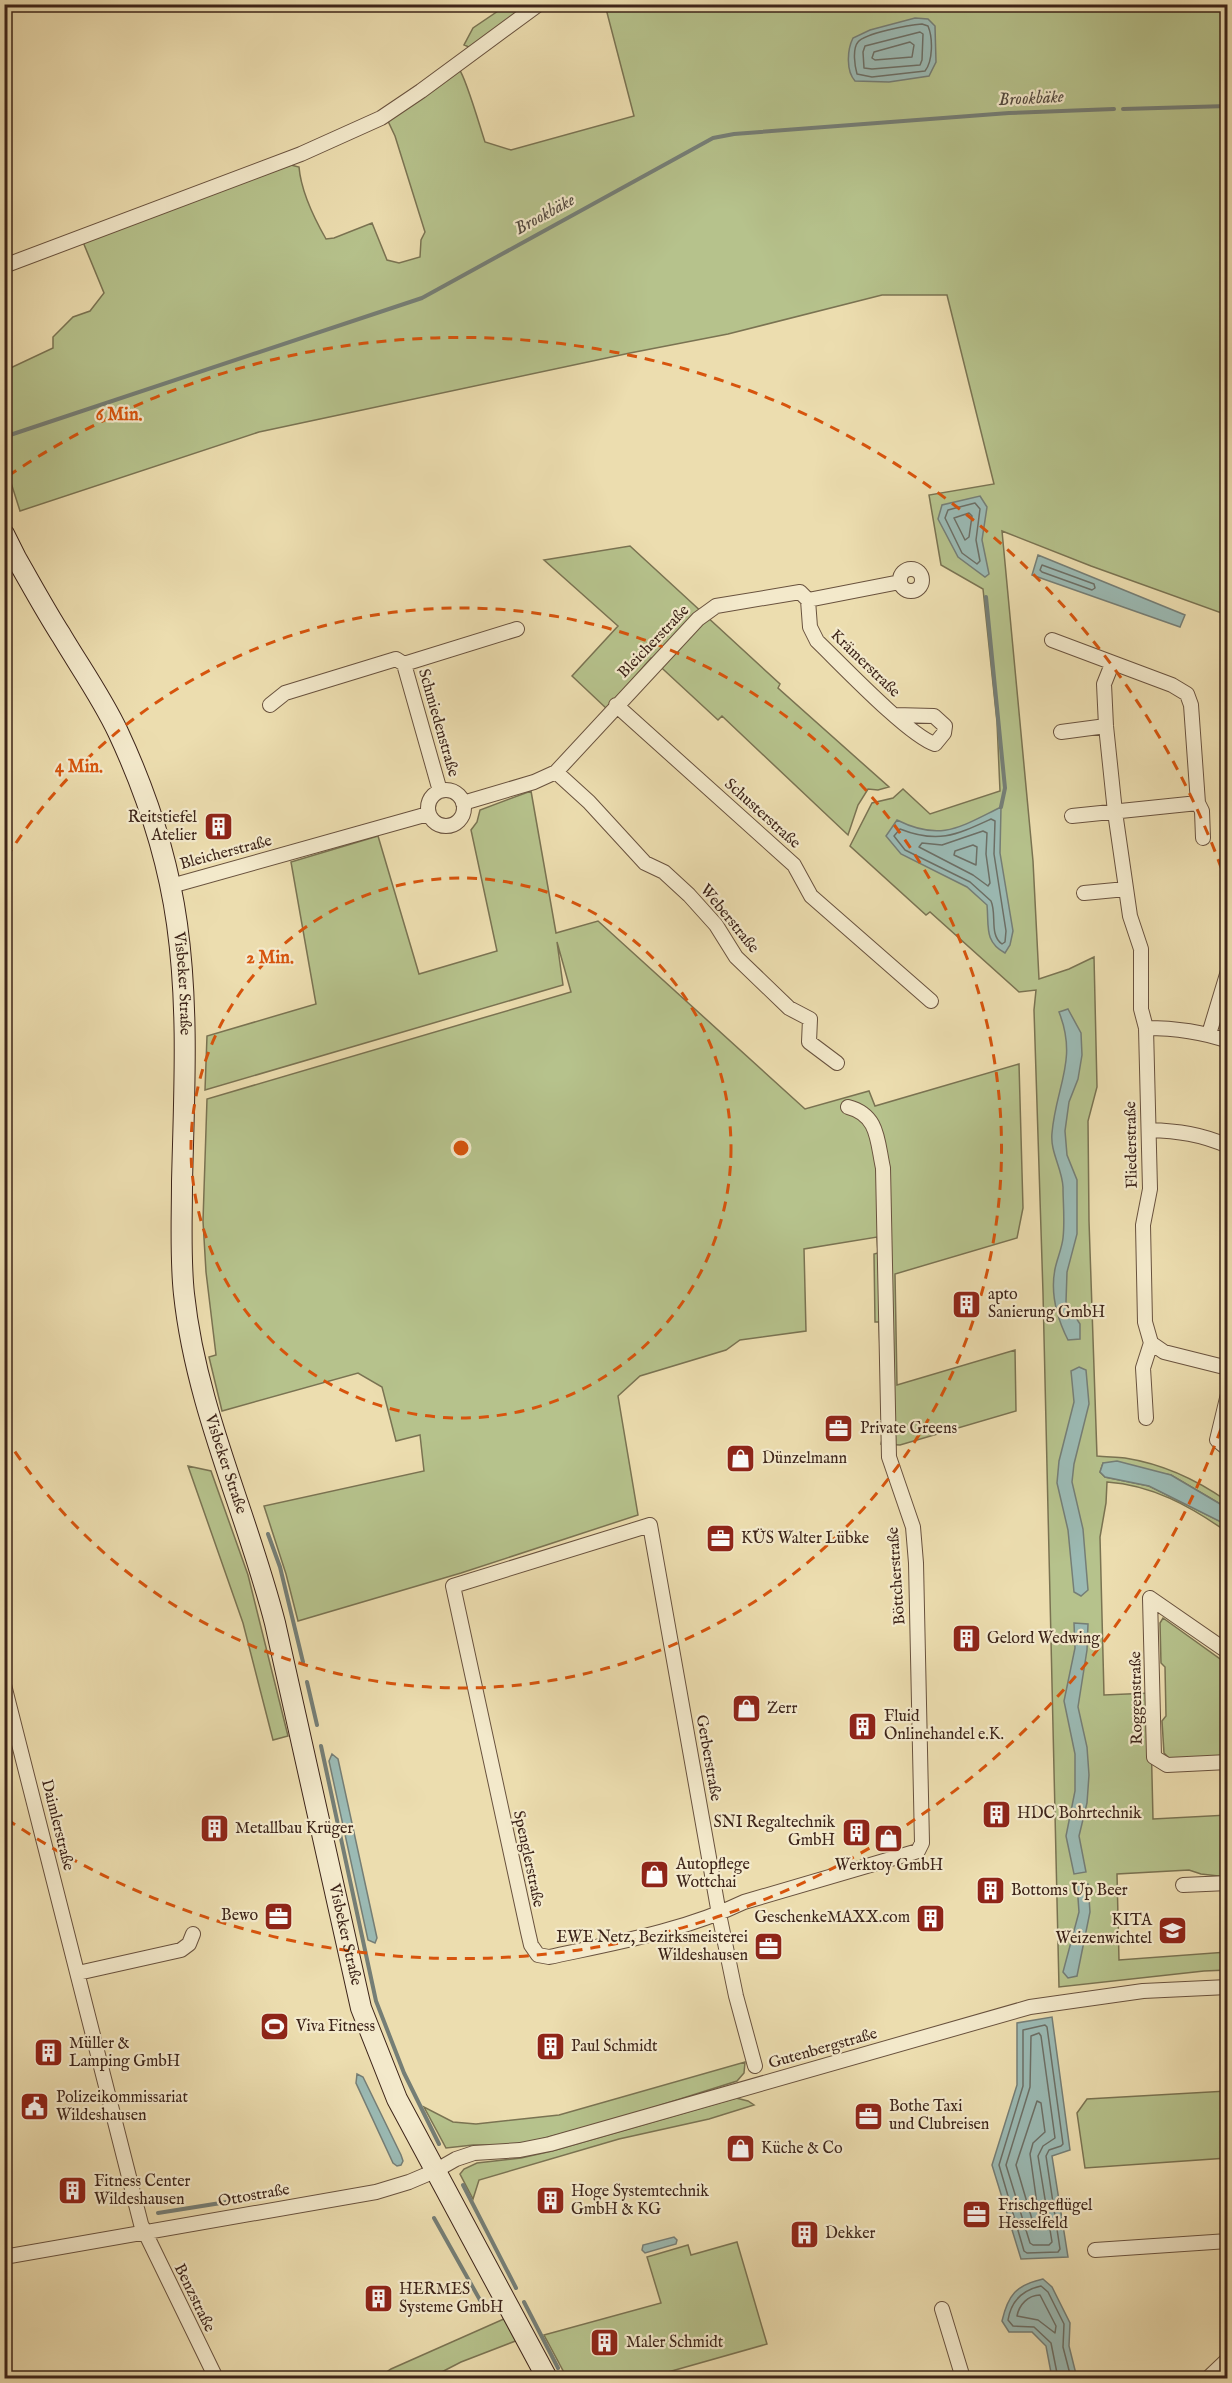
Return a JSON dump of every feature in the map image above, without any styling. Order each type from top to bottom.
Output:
[{"type":"main road","name":"Visbeker Straße","points":[[4,534],[118,731],[151,816],[171,886],[178,927],[183,994],[182,1253],[183,1292],[191,1340],[209,1416],[250,1535],[273,1614],[360,2008],[397,2099],[547,2379]]},
{"type":"street","points":[[4,266],[301,153],[381,118],[539,4]]},
{"type":"street","name":"Bleicherstraße","points":[[463,803],[534,782],[556,772],[698,619],[716,606],[801,592],[808,600],[900,582]]},
{"type":"street","name":"Krämerstraße","points":[[808,600],[810,627],[817,641],[896,715]]},
{"type":"street","name":"Schmiedenstraße","points":[[405,664],[517,629]]},
{"type":"street","points":[[1052,640],[1172,685],[1187,694],[1191,705],[1198,803],[1202,812],[1203,838]]},
{"type":"street","name":"Schmiedenstraße","points":[[270,705],[285,693],[396,659],[405,664],[440,791]]},
{"type":"street","name":"Fliederstraße","points":[[1112,664],[1104,684],[1114,812],[1130,916],[1141,949],[1141,1009],[1146,1028],[1150,1189],[1143,1225],[1145,1322],[1151,1343]]},
{"type":"street","name":"Schusterstraße","points":[[616,705],[794,865],[811,896],[931,1001]]},
{"type":"street","points":[[1061,732],[1106,726]]},
{"type":"street","name":"Weberstraße","points":[[556,772],[589,802],[645,863],[664,872],[689,895],[716,925],[736,957],[789,1008],[810,1019],[808,1042],[837,1063]]},
{"type":"street","points":[[446,790],[456,794],[463,803],[464,808],[460,819],[451,826],[435,823],[428,814],[427,808],[431,798],[440,791],[446,790]]},
{"type":"street","points":[[1072,816],[1198,803]]},
{"type":"street","name":"Bleicherstraße","points":[[171,886],[428,814]]},
{"type":"street","points":[[1084,893],[1126,889]]},
{"type":"street","points":[[1209,1034],[1227,972]]},
{"type":"street","points":[[1146,1028],[1180,1028],[1209,1034],[1227,1041]]},
{"type":"street","name":"Böttcherstraße","points":[[719,1914],[744,1902],[918,1851],[922,1844],[916,1563],[913,1527],[889,1457],[883,1168],[869,1118],[861,1110],[848,1107]]},
{"type":"street","points":[[1149,1130],[1188,1132],[1205,1136],[1227,1146]]},
{"type":"street","points":[[1146,1418],[1143,1368],[1151,1343],[1164,1352],[1227,1368]]},
{"type":"street","points":[[1227,1394],[1216,1440],[1227,1449]]},
{"type":"street","name":"Gerberstraße","points":[[453,1586],[650,1525],[719,1914],[736,1996],[755,2066]]},
{"type":"street","name":"Spenglerstraße","points":[[453,1586],[528,1932],[531,1945],[538,1955],[549,1957],[590,1948],[719,1914]]},
{"type":"street","name":"Roggenstraße","points":[[1227,1652],[1150,1598],[1154,1756],[1167,1765],[1227,1762]]},
{"type":"street","name":"Daimlerstraße","points":[[4,1684],[143,2231]]},
{"type":"street","points":[[1183,1885],[1227,1883]]},
{"type":"street","points":[[78,1973],[181,1950],[189,1944],[193,1934]]},
{"type":"street","name":"Gutenbergstraße","points":[[435,2171],[456,2159],[474,2153],[520,2150],[550,2144],[1030,2007],[1143,1991],[1227,1987]]},
{"type":"street","name":"Ottostraße","points":[[4,2257],[376,2192],[435,2171]]},
{"type":"street","name":"Benzstraße","points":[[143,2231],[216,2379]]},
{"type":"street","points":[[1095,2250],[1227,2241]]},
{"type":"street","points":[[942,2309],[963,2379]]},
{"type":"street","points":[[1209,2379],[1227,2359]]},
{"type":"green space","points":[[712,4],[714,8],[722,4],[1227,5],[1227,615],[1002,531],[1033,861],[1039,979],[1069,969],[1094,957],[1097,1087],[1088,1121],[1097,1456],[1125,1458],[1166,1469],[1204,1486],[1227,1501],[1227,1508],[1171,1475],[1103,1463],[1100,1472],[1105,1477],[1149,1486],[1228,1525],[1227,1532],[1170,1498],[1140,1487],[1107,1482],[1100,1537],[1104,1695],[1150,1693],[1153,1819],[1228,1815],[1227,1877],[1189,1870],[1117,1874],[1119,1960],[1227,1952],[1227,1970],[1059,1987],[1034,1010],[1036,990],[1019,992],[930,912],[926,915],[850,846],[872,803],[893,798],[903,789],[930,814],[1000,791],[997,722],[983,589],[941,565],[929,495],[994,484],[947,295],[882,295],[728,334],[259,432],[20,511],[5,464],[4,371],[53,348],[53,337],[73,317],[90,311],[104,293],[83,242],[291,165],[299,167],[302,185],[309,204],[326,239],[372,223],[387,260],[399,263],[420,257],[421,240],[425,232],[395,136],[387,119],[459,69],[485,142],[511,150],[634,116],[605,5]]},
{"type":"green space","points":[[507,5],[533,5],[471,48],[464,45],[473,28]]},
{"type":"green space","points":[[630,546],[780,684],[778,688],[889,787],[878,790],[868,789],[858,805],[848,835],[722,716],[718,720],[651,658],[607,709],[572,676],[618,626],[544,560]]},
{"type":"green space","points":[[531,791],[556,933],[598,921],[805,1109],[869,1091],[875,1106],[1019,1064],[1023,1208],[1017,1238],[895,1274],[897,1385],[1015,1350],[1016,1411],[900,1445],[881,1444],[883,1435],[879,1322],[875,1322],[874,1254],[878,1253],[877,1237],[804,1249],[806,1331],[740,1340],[726,1350],[640,1376],[618,1396],[638,1515],[461,1573],[298,1621],[286,1574],[264,1506],[424,1471],[420,1435],[396,1441],[382,1387],[358,1373],[222,1411],[209,1357],[216,1355],[206,1272],[203,1221],[207,1099],[571,992],[557,942],[563,985],[205,1090],[207,1036],[316,1004],[291,862],[378,836],[419,974],[497,951],[471,830],[477,822],[480,810]]},
{"type":"green space","points":[[188,1466],[211,1471],[248,1575],[288,1736],[273,1740],[243,1623]]},
{"type":"green space","points":[[1163,1618],[1227,1664],[1227,1758],[1172,1761],[1164,1753],[1162,1721],[1166,1716],[1165,1667],[1161,1663],[1160,1623]]},
{"type":"green space","points":[[745,2062],[744,2073],[737,2081],[620,2118],[519,2145],[473,2145],[446,2148],[424,2107],[453,2122],[476,2124],[559,2115]]},
{"type":"green space","points":[[1227,2091],[1227,2158],[1085,2168],[1077,2113],[1087,2099]]},
{"type":"green space","points":[[736,2098],[754,2105],[709,2119],[619,2139],[479,2180],[473,2199],[460,2174],[464,2169],[477,2163],[521,2158],[552,2151]]},
{"type":"green space","points":[[737,2242],[767,2344],[647,2378],[567,2378],[544,2335],[661,2303],[647,2257],[688,2245],[691,2255]]},
{"type":"green space","points":[[506,2318],[518,2340],[461,2362],[434,2376],[378,2378],[391,2369]]},
{"type":"water","points":[[915,18],[928,19],[935,26],[936,62],[929,76],[889,82],[855,81],[850,72],[848,60],[853,38],[870,30]]},
{"type":"water","points":[[980,496],[987,507],[982,540],[989,574],[985,577],[958,557],[938,519],[942,505]]},
{"type":"water","points":[[1038,555],[1185,615],[1180,627],[1032,575]]},
{"type":"water","points":[[1001,807],[1000,853],[1013,931],[1010,945],[1005,953],[998,949],[991,939],[987,905],[967,887],[901,854],[886,836],[897,820],[912,827],[938,831],[962,826]]},
{"type":"water","points":[[1068,1009],[1081,1033],[1082,1055],[1078,1079],[1069,1102],[1065,1131],[1067,1155],[1077,1180],[1077,1234],[1067,1272],[1066,1302],[1080,1324],[1080,1339],[1068,1340],[1058,1314],[1053,1288],[1064,1232],[1064,1219],[1063,1187],[1054,1153],[1052,1133],[1066,1059],[1064,1029],[1059,1012]]},
{"type":"water","points":[[1079,1367],[1086,1370],[1089,1404],[1074,1464],[1072,1482],[1083,1529],[1088,1590],[1081,1596],[1074,1592],[1068,1530],[1057,1483],[1059,1461],[1074,1402],[1071,1371]]},
{"type":"water","points":[[1117,1461],[1171,1475],[1227,1508],[1227,1525],[1149,1486],[1105,1477],[1100,1472],[1103,1463]]},
{"type":"water","points":[[1074,1623],[1088,1624],[1087,1650],[1078,1707],[1087,1747],[1089,1775],[1087,1803],[1079,1836],[1086,1872],[1074,1874],[1066,1836],[1075,1791],[1075,1754],[1064,1701],[1075,1648]]},
{"type":"water","points":[[332,1754],[338,1759],[377,1938],[375,1943],[368,1940],[329,1761]]},
{"type":"water","points":[[1077,1884],[1088,1884],[1090,1912],[1077,1976],[1068,1978],[1063,1972],[1079,1912]]},
{"type":"water","points":[[1052,2017],[1070,2150],[1052,2156],[1068,2257],[1021,2259],[992,2165],[1017,2085],[1017,2023]]},
{"type":"water","points":[[357,2074],[363,2077],[401,2155],[403,2161],[401,2165],[397,2166],[393,2163],[356,2083]]},
{"type":"water","points":[[674,2237],[677,2240],[676,2244],[645,2253],[642,2250],[643,2245]]},
{"type":"water","points":[[1043,2279],[1052,2287],[1070,2323],[1069,2346],[1077,2378],[1052,2378],[1046,2346],[1032,2332],[1009,2332],[1002,2321],[1007,2304],[1015,2292],[1026,2284]]},
{"type":"waterway","name":"Brookbäke","points":[[1123,109],[1228,106]]},
{"type":"waterway","name":"Brookbäke","points":[[4,437],[422,298],[713,138],[734,134],[1009,113],[1114,109]]},
{"type":"waterway","points":[[986,597],[1005,788],[1001,807]]},
{"type":"waterway","points":[[268,1534],[280,1567],[303,1662]]},
{"type":"waterway","points":[[307,1682],[317,1725]]},
{"type":"waterway","points":[[321,1746],[376,2001],[404,2073],[439,2144]]},
{"type":"waterway","points":[[463,2185],[516,2288]]},
{"type":"waterway","points":[[158,2213],[271,2195]]},
{"type":"waterway","points":[[434,2218],[485,2309]]},
{"type":"waterway","points":[[524,2302],[558,2368]]},
{"type":"place","name":"Reitstiefel Atelier","points":[[218,827]]},
{"type":"place","name":"apto Sanierung GmbH","points":[[967,1304]]},
{"type":"place","name":"Private Greens","points":[[839,1429]]},
{"type":"place","name":"Dünzelmann","points":[[741,1459]]},
{"type":"place","name":"KÜS Walter Lübke","points":[[720,1539]]},
{"type":"place","name":"Gelord Wedwing","points":[[966,1639]]},
{"type":"place","name":"Zerr","points":[[746,1709]]},
{"type":"place","name":"Fluid Onlinehandel e.K.","points":[[863,1726]]},
{"type":"place","name":"HDC Bohrtechnik","points":[[996,1814]]},
{"type":"place","name":"Metallbau Krüger","points":[[214,1829]]},
{"type":"place","name":"SNI Regaltechnik GmbH","points":[[856,1832]]},
{"type":"place","name":"Werktoy GmbH","points":[[889,1838]]},
{"type":"place","name":"Autopflege Wottchai","points":[[655,1874]]},
{"type":"place","name":"Bottoms Up Beer","points":[[990,1891]]},
{"type":"place","name":"Bewo","points":[[279,1916]]},
{"type":"place","name":"GeschenkeMAXX.com","points":[[931,1918]]},
{"type":"place","name":"KITA Weizenwichtel","points":[[1173,1930]]},
{"type":"place","name":"EWE Netz, Bezirksmeisterei Wildeshausen","points":[[769,1947]]},
{"type":"place","name":"Viva Fitness","points":[[275,2027]]},
{"type":"place","name":"Paul Schmidt","points":[[550,2047]]},
{"type":"place","name":"Müller & Lamping GmbH","points":[[48,2053]]},
{"type":"place","name":"Polizeikommissariat Wildeshausen","points":[[35,2107]]},
{"type":"place","name":"Bothe Taxi und Clubreisen","points":[[868,2116]]},
{"type":"place","name":"Küche & Co","points":[[740,2149]]},
{"type":"place","name":"Fitness Center Wildeshausen","points":[[73,2191]]},
{"type":"place","name":"Hoge Systemtechnik GmbH & KG","points":[[550,2201]]},
{"type":"place","name":"Frischgeflügel Hesselfeld","points":[[977,2215]]},
{"type":"place","name":"Dekker","points":[[804,2234]]},
{"type":"place","name":"HERMES Systeme GmbH","points":[[378,2299]]},
{"type":"place","name":"Maler Schmidt","points":[[605,2343]]}]
